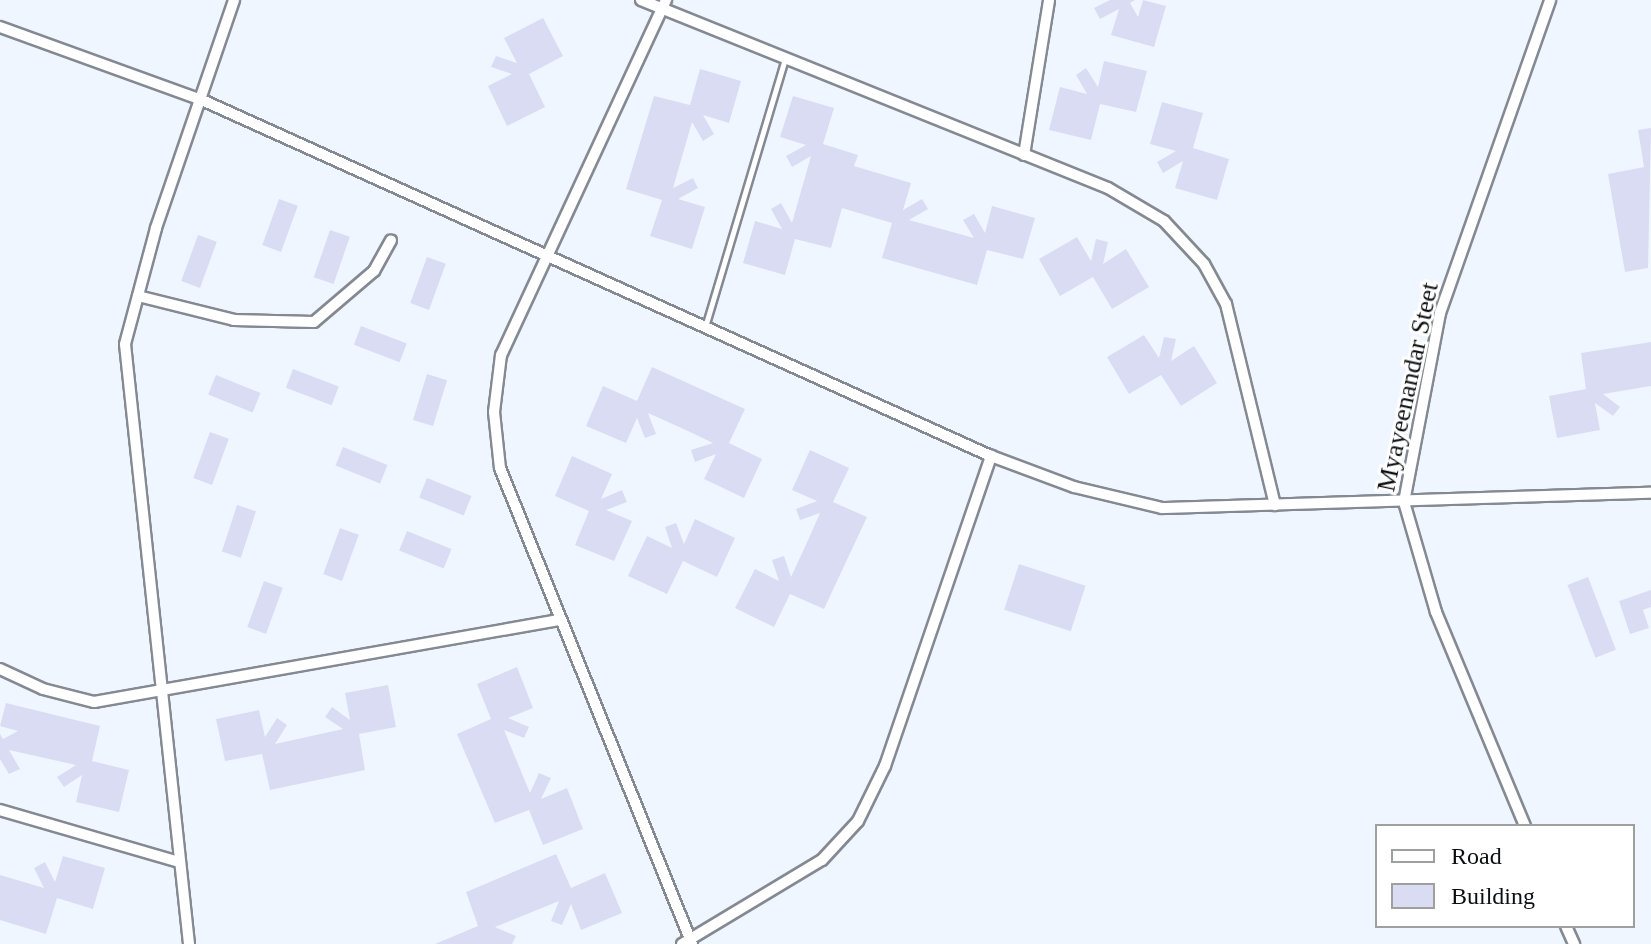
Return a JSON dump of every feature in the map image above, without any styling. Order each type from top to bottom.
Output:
[{"type":"street","points":[[189,944],[125,344],[234,0]]},
{"type":"street","points":[[641,0],[664,5],[785,59],[1108,188],[1164,221],[1204,264],[1226,304],[1275,505]]},
{"type":"street","points":[[1024,155],[1049,0]]},
{"type":"street","name":"Myayeenandar Steet","points":[[1524,824],[1436,612],[1404,502],[1440,313],[1550,0]]},
{"type":"street","points":[[664,5],[550,259],[501,355],[494,412],[500,468],[688,943],[822,860],[858,821],[885,766],[991,456]]},
{"type":"street","points":[[0,27],[202,100],[991,456],[1074,487],[1162,508],[1651,493]]},
{"type":"street","points":[[138,296],[234,320],[314,322],[374,271],[391,240]]},
{"type":"street","points":[[0,669],[43,689],[94,702],[559,620]]},
{"type":"street","points":[[0,810],[179,862]]},
{"type":"lane","points":[[705,328],[785,59]]},
{"type":"building","points":[[1110,0],[1135,0],[1130,3],[1138,17],[1143,0],[1166,6],[1154,47],[1111,35],[1119,9],[1100,19],[1094,8]]},
{"type":"building","points":[[543,18],[563,56],[529,74],[545,107],[507,126],[488,86],[512,74],[491,67],[496,56],[517,63],[504,38]]},
{"type":"building","points":[[1104,61],[1147,71],[1136,112],[1100,104],[1091,140],[1049,130],[1060,87],[1087,94],[1076,75],[1086,68],[1098,87]]},
{"type":"building","points":[[700,69],[741,81],[729,123],[703,115],[714,134],[703,141],[692,122],[673,188],[693,178],[698,188],[678,199],[705,207],[692,249],[650,236],[662,200],[626,189],[654,96],[690,105]]},
{"type":"building","points":[[793,96],[834,108],[823,144],[858,155],[854,166],[911,183],[903,210],[922,199],[928,209],[909,220],[974,238],[963,220],[974,214],[985,233],[992,206],[1035,218],[1023,259],[987,250],[977,285],[882,258],[892,223],[842,208],[831,248],[795,239],[785,275],[743,263],[755,221],[782,229],[771,209],[781,203],[792,223],[811,156],[792,167],[786,156],[806,145],[780,137]]},
{"type":"building","points":[[1162,102],[1203,113],[1193,148],[1229,159],[1217,200],[1175,188],[1183,161],[1163,173],[1157,162],[1176,151],[1150,144]]},
{"type":"building","points":[[1651,128],[1648,268],[1625,272],[1608,174],[1644,167],[1638,130]]},
{"type":"building","points":[[279,199],[298,206],[281,252],[262,245]]},
{"type":"building","points":[[330,230],[350,237],[334,284],[314,277]]},
{"type":"building","points":[[198,235],[217,242],[200,288],[181,281]]},
{"type":"building","points":[[1077,237],[1091,261],[1096,239],[1108,242],[1103,264],[1126,249],[1149,287],[1112,309],[1093,277],[1060,296],[1039,259]]},
{"type":"building","points":[[427,257],[446,264],[429,310],[410,303]]},
{"type":"building","points":[[361,326],[407,344],[400,362],[354,345]]},
{"type":"building","points":[[1144,335],[1159,358],[1164,337],[1176,339],[1171,361],[1194,346],[1217,383],[1181,406],[1161,375],[1129,394],[1107,357]]},
{"type":"building","points":[[1651,342],[1651,386],[1603,394],[1620,407],[1613,416],[1595,403],[1600,430],[1557,438],[1549,396],[1586,389],[1581,353]]},
{"type":"building","points":[[652,367],[745,409],[729,443],[762,459],[744,498],[704,479],[716,454],[695,462],[691,450],[713,443],[688,431],[648,413],[656,434],[645,438],[637,418],[626,443],[586,426],[603,386],[637,401]]},
{"type":"building","points":[[293,369],[339,387],[332,405],[286,388]]},
{"type":"building","points":[[427,374],[447,380],[433,426],[413,420]]},
{"type":"building","points":[[216,375],[261,393],[253,412],[208,394]]},
{"type":"building","points":[[210,432],[229,439],[212,485],[193,478]]},
{"type":"building","points":[[343,447],[388,465],[380,484],[336,466]]},
{"type":"building","points":[[810,450],[849,468],[833,502],[867,517],[824,609],[790,594],[774,627],[735,608],[755,569],[779,581],[772,560],[784,556],[791,577],[820,513],[800,520],[796,509],[817,501],[792,490]]},
{"type":"building","points":[[572,456],[612,474],[601,499],[622,490],[627,502],[606,510],[632,521],[614,561],[575,545],[589,511],[555,496]]},
{"type":"building","points":[[427,478],[472,496],[464,515],[419,497]]},
{"type":"building","points":[[237,505],[256,511],[241,558],[222,552]]},
{"type":"building","points":[[695,519],[735,538],[717,577],[683,561],[667,594],[628,576],[647,536],[672,548],[665,527],[676,523],[684,544]]},
{"type":"building","points":[[340,528],[359,535],[342,581],[323,574]]},
{"type":"building","points":[[407,531],[452,549],[444,568],[399,550]]},
{"type":"building","points":[[1019,564],[1086,586],[1071,631],[1004,610]]},
{"type":"building","points":[[1588,577],[1616,650],[1595,658],[1567,585]]},
{"type":"building","points":[[264,581],[283,588],[266,634],[247,627]]},
{"type":"building","points":[[1651,590],[1651,607],[1643,610],[1649,628],[1630,634],[1619,601]]},
{"type":"building","points":[[517,667],[533,708],[508,718],[529,727],[524,738],[504,730],[530,793],[539,773],[551,778],[541,799],[567,788],[583,829],[543,845],[529,810],[495,823],[457,734],[491,719],[477,684]]},
{"type":"building","points":[[388,685],[396,727],[359,734],[365,770],[270,790],[262,754],[225,761],[216,719],[259,710],[265,737],[277,718],[287,725],[275,744],[343,729],[325,717],[332,707],[350,720],[345,693]]},
{"type":"building","points":[[6,703],[100,726],[92,761],[129,770],[119,812],[76,802],[82,775],[64,787],[57,777],[76,765],[9,750],[20,769],[9,774],[0,759],[0,734],[3,739],[18,731],[0,726]]},
{"type":"building","points":[[556,854],[571,888],[605,873],[622,913],[581,930],[571,904],[562,925],[551,921],[559,901],[495,927],[516,936],[512,944],[435,944],[478,926],[466,892]]},
{"type":"building","points":[[63,856],[105,868],[93,909],[57,898],[46,934],[0,920],[0,875],[44,888],[34,868],[45,862],[55,882]]}]
